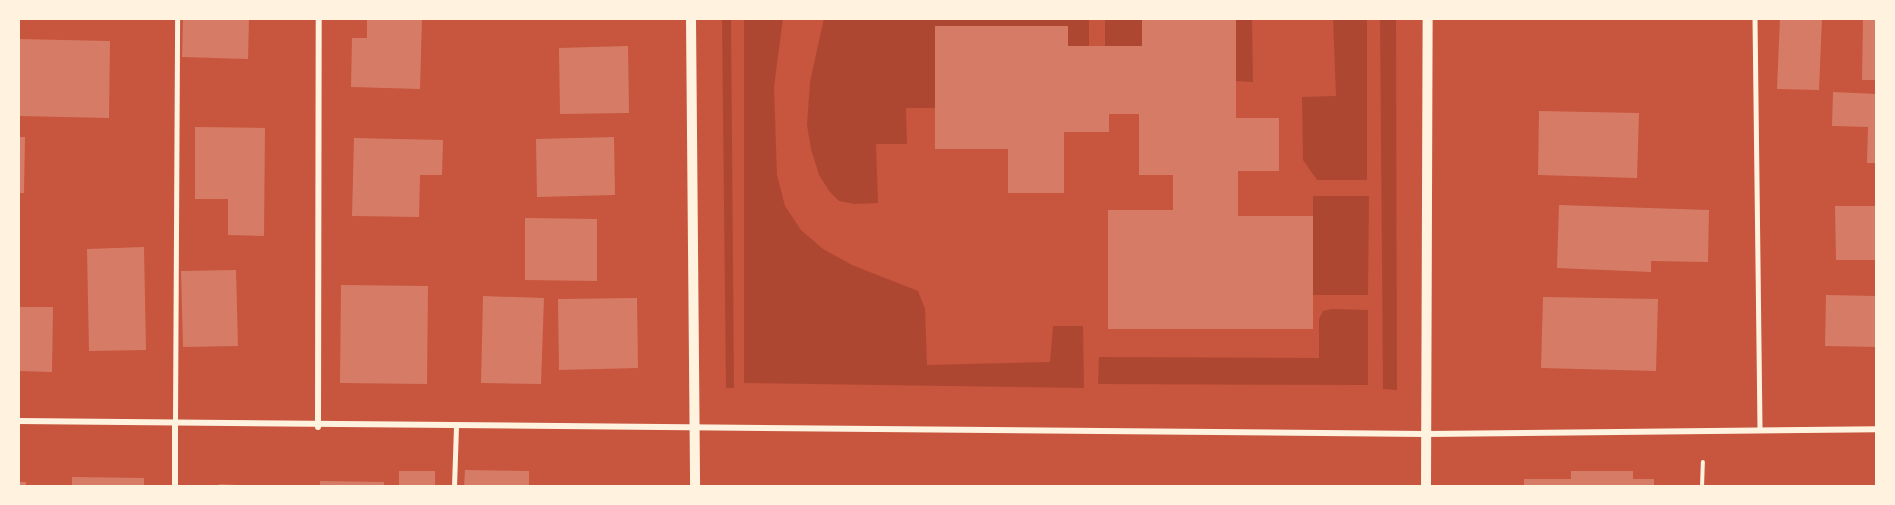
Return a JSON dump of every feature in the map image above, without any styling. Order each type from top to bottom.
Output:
[{"type":"street","points":[[318,427],[319,18]]},
{"type":"street","points":[[691,18],[695,487]]},
{"type":"street","points":[[1426,487],[1428,18]]},
{"type":"street","points":[[18,422],[318,427],[1426,434],[1760,428],[1877,429]]},
{"type":"street","points":[[175,424],[175,487]]},
{"type":"lane","points":[[175,424],[177,18]]},
{"type":"lane","points":[[1755,18],[1760,428]]},
{"type":"lane","points":[[454,487],[456,427]]},
{"type":"path","points":[[1702,487],[1703,462]]},
{"type":"shaded area","points":[[722,18],[731,18],[734,388],[726,388]]},
{"type":"shaded area","points":[[744,18],[783,18],[774,87],[777,175],[785,206],[801,230],[823,249],[852,265],[918,291],[925,309],[927,365],[1050,362],[1053,326],[1083,326],[1084,388],[744,383]]},
{"type":"shaded area","points":[[824,18],[1089,18],[1089,46],[1068,46],[935,108],[906,108],[907,144],[876,144],[878,203],[855,204],[839,201],[819,175],[807,125],[810,82]]},
{"type":"shaded area","points":[[1105,18],[1142,18],[1142,46],[1105,46]]},
{"type":"shaded area","points":[[1236,18],[1252,18],[1253,82],[1236,81]]},
{"type":"shaded area","points":[[1333,18],[1367,18],[1367,180],[1317,180],[1303,160],[1302,97],[1336,96]]},
{"type":"shaded area","points":[[1380,18],[1396,18],[1397,390],[1383,389]]},
{"type":"shaded area","points":[[1313,196],[1369,196],[1368,295],[1313,295]]},
{"type":"shaded area","points":[[1368,310],[1368,385],[1098,384],[1099,357],[1319,358],[1319,319],[1323,311]]},
{"type":"building","points":[[183,18],[249,18],[248,59],[182,57]]},
{"type":"building","points":[[367,18],[422,18],[420,89],[351,87],[352,38],[367,38]]},
{"type":"building","points":[[1142,18],[1236,18],[1236,118],[1279,118],[1279,171],[1238,171],[1238,216],[1313,216],[1313,329],[1108,329],[1108,210],[1173,210],[1173,175],[1139,175],[1139,114],[1109,114],[1109,132],[1064,132],[1064,193],[1008,193],[1008,149],[935,149],[935,26],[1068,26],[1068,46],[1142,46]]},
{"type":"building","points":[[1780,18],[1822,18],[1819,90],[1777,89]]},
{"type":"building","points":[[1863,18],[1877,18],[1877,80],[1862,80]]},
{"type":"building","points":[[18,39],[110,41],[109,118],[18,116]]},
{"type":"building","points":[[628,46],[629,113],[560,114],[559,48]]},
{"type":"building","points":[[1833,92],[1877,94],[1877,163],[1867,163],[1868,127],[1832,126]]},
{"type":"building","points":[[1539,111],[1639,113],[1637,178],[1538,175]]},
{"type":"building","points":[[195,127],[265,128],[264,236],[228,235],[228,199],[195,199]]},
{"type":"building","points":[[18,137],[25,137],[24,193],[18,193]]},
{"type":"building","points":[[614,137],[615,195],[537,197],[536,139]]},
{"type":"building","points":[[354,138],[443,140],[442,175],[420,175],[419,217],[352,216]]},
{"type":"building","points":[[1559,205],[1709,210],[1708,262],[1651,261],[1651,272],[1557,268]]},
{"type":"building","points":[[1835,206],[1877,206],[1877,260],[1836,260]]},
{"type":"building","points":[[525,218],[597,219],[597,281],[525,280]]},
{"type":"building","points":[[144,247],[146,350],[89,351],[87,249]]},
{"type":"building","points":[[236,270],[238,346],[183,347],[181,271]]},
{"type":"building","points":[[341,285],[428,286],[427,384],[340,383]]},
{"type":"building","points":[[1826,295],[1877,296],[1877,347],[1825,346]]},
{"type":"building","points":[[483,296],[544,298],[541,384],[481,383]]},
{"type":"building","points":[[1543,297],[1658,299],[1656,371],[1541,368]]},
{"type":"building","points":[[637,298],[638,368],[559,370],[558,299]]},
{"type":"building","points":[[18,307],[53,307],[52,372],[18,371]]},
{"type":"building","points":[[465,470],[529,471],[529,487],[464,487]]},
{"type":"building","points":[[399,471],[435,471],[435,487],[399,487]]},
{"type":"building","points":[[1571,471],[1633,471],[1633,479],[1654,479],[1654,487],[1524,487],[1524,479],[1571,479]]},
{"type":"building","points":[[72,477],[144,478],[144,487],[72,487]]},
{"type":"building","points":[[320,481],[384,482],[384,487],[320,487]]},
{"type":"building","points":[[18,482],[26,482],[26,487],[18,487]]},
{"type":"building","points":[[219,484],[238,485],[238,487],[219,487]]}]
